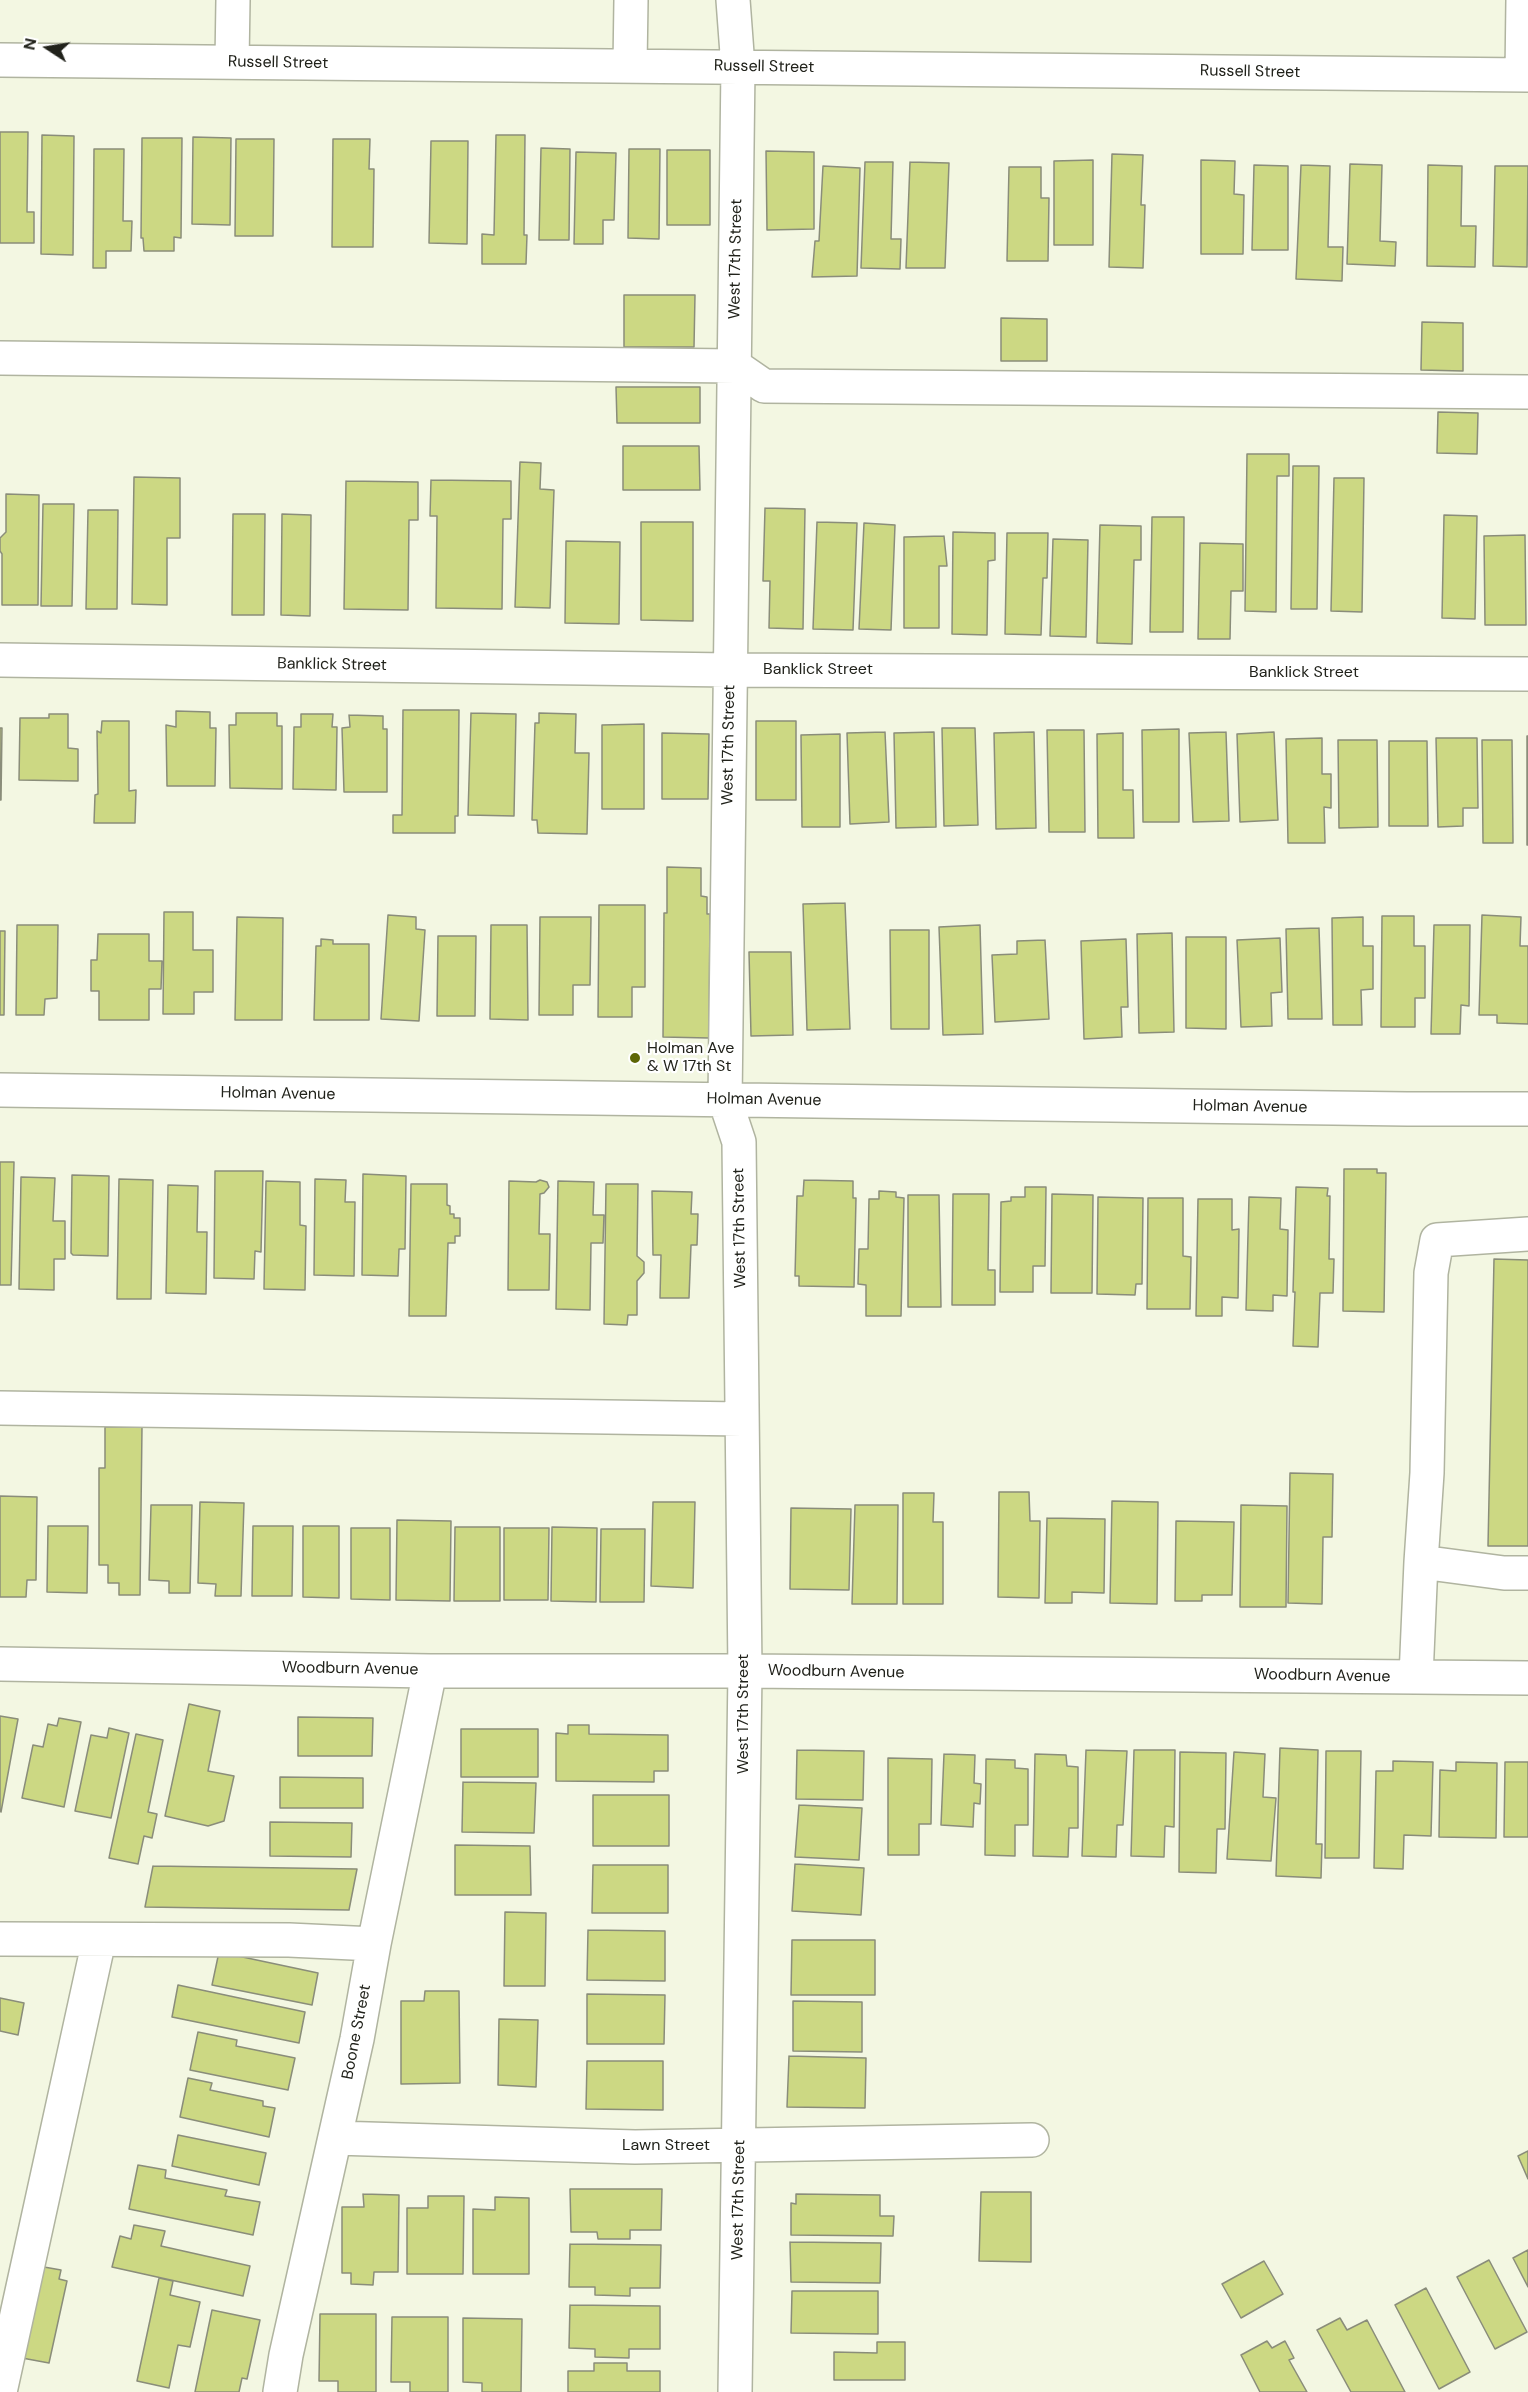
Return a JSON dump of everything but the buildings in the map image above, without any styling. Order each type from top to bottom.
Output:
[{"type":"street","points":[[232,62],[233,0]]},
{"type":"street","points":[[630,66],[631,0]]},
{"type":"street","name":"West 17th Street","points":[[733,0],[738,67],[725,1100],[739,1142],[745,1671],[735,2392]]},
{"type":"street","points":[[1523,0],[1525,75]]},
{"type":"street","name":"Russell Street","points":[[0,60],[1525,75]]},
{"type":"street","points":[[0,358],[735,366],[764,386],[1528,392]]},
{"type":"street","name":"Banklick Street","points":[[0,660],[730,670],[1528,674]]},
{"type":"street","name":"Holman Avenue","points":[[0,1090],[1528,1109]]},
{"type":"street","points":[[1416,1677],[1426,1473],[1431,1273],[1437,1240],[1528,1234]]},
{"type":"street","points":[[0,1408],[742,1419]]},
{"type":"street","points":[[1420,1562],[1454,1568],[1528,1573]]},
{"type":"street","name":"Woodburn Avenue","points":[[0,1664],[430,1671],[745,1671],[1528,1678]]},
{"type":"street","name":"Boone Street","points":[[280,2392],[286,2355],[357,2039],[374,1944],[430,1671]]},
{"type":"street","points":[[0,1939],[289,1940],[374,1944]]},
{"type":"street","points":[[0,2392],[99,1940]]},
{"type":"street","name":"Lawn Street","points":[[336,2138],[635,2146],[1032,2140]]},
{"type":"place","name":"Holman Ave & W 17th St","points":[[635,1058]]}]
